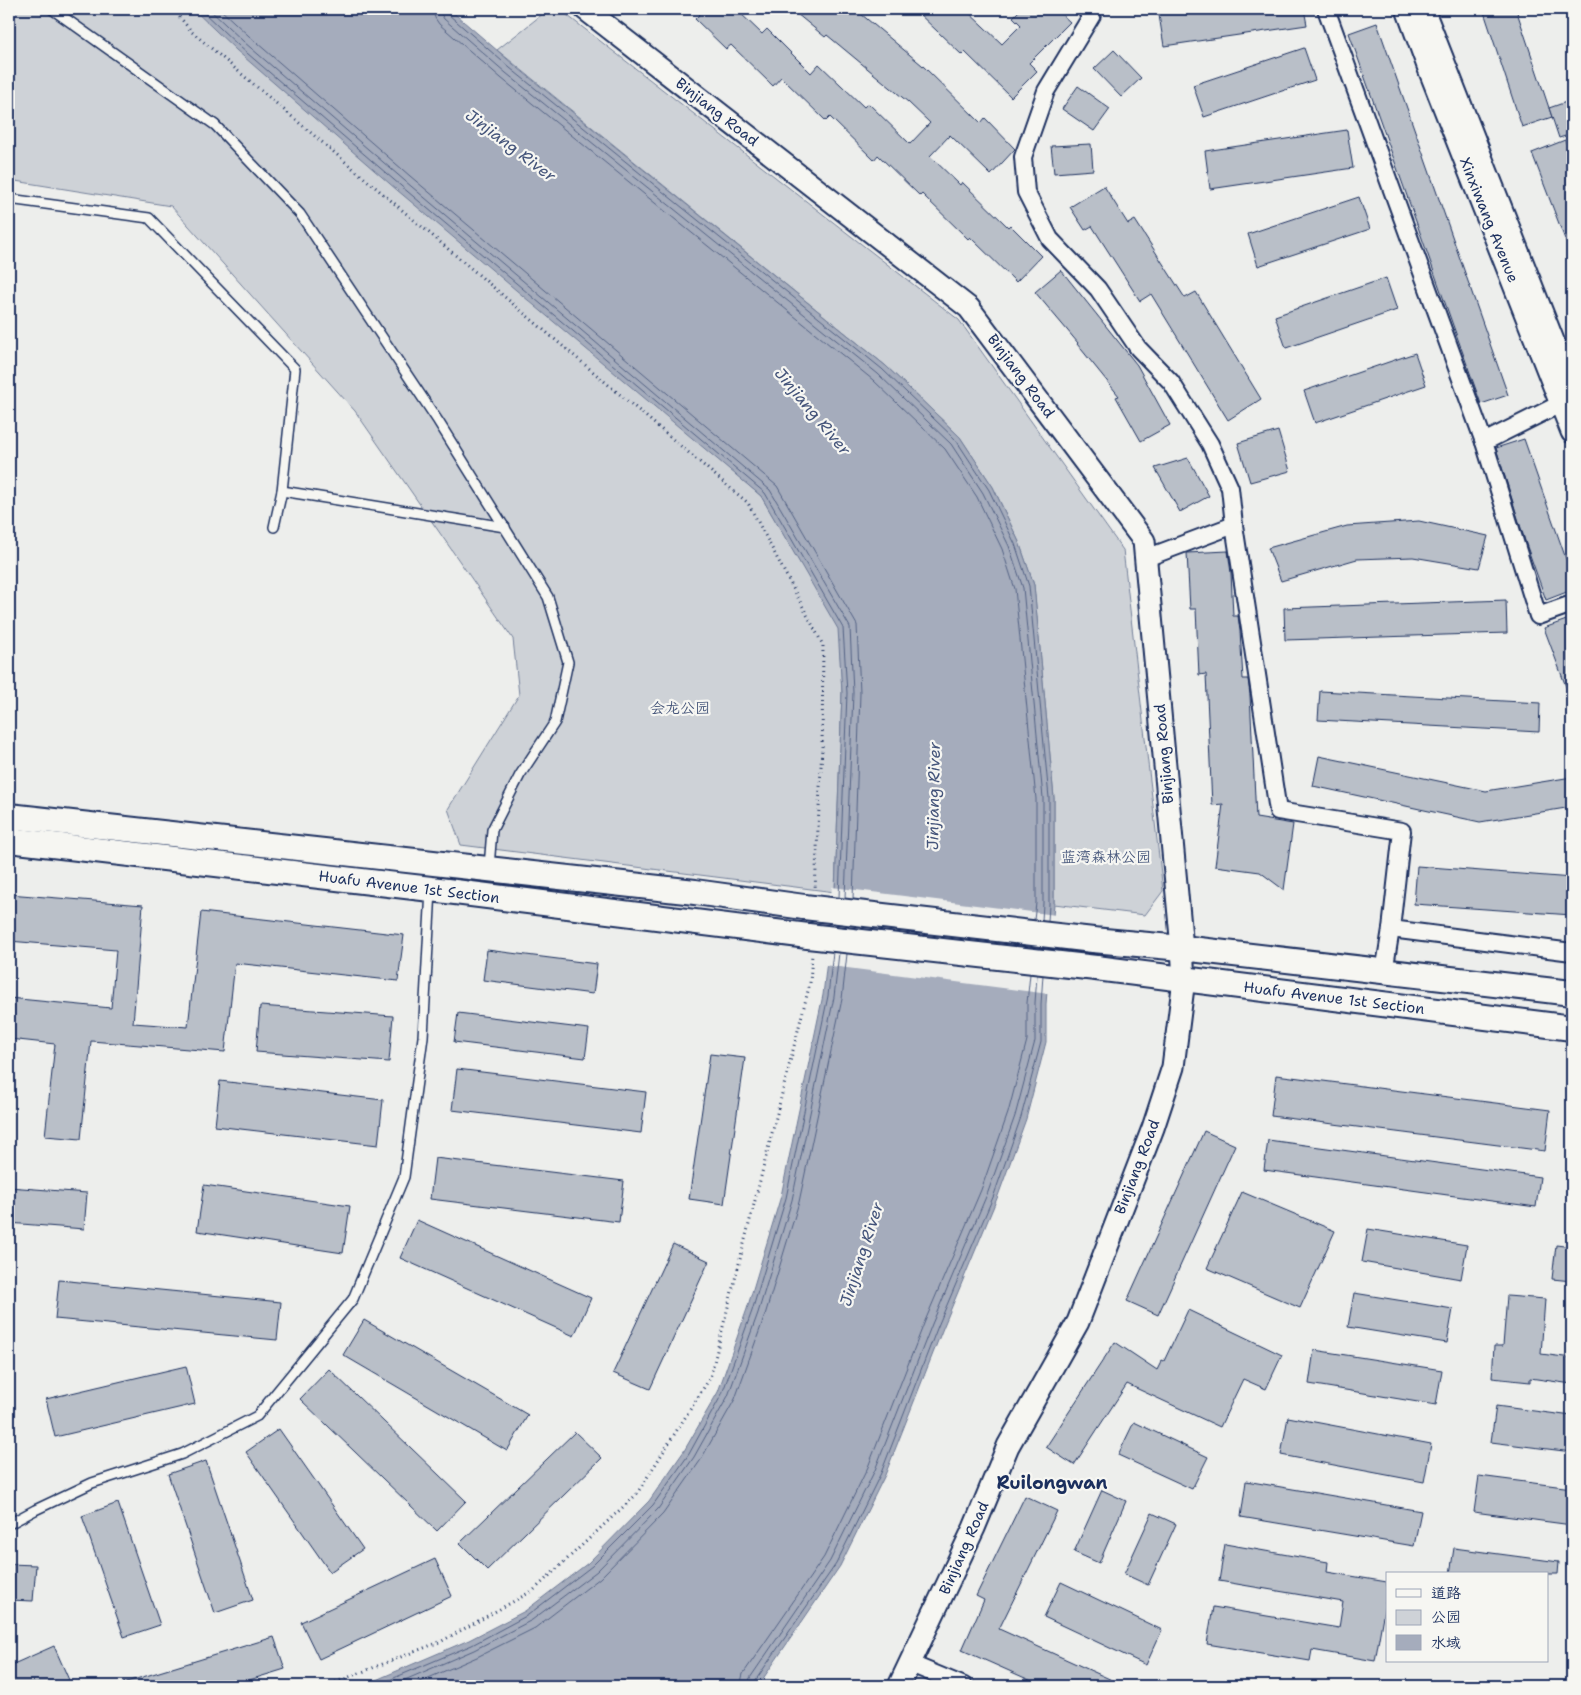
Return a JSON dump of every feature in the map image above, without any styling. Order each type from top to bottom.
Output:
[{"type":"main road","points":[[9,816],[695,892],[810,901],[1093,940],[1182,948],[1572,992]]},
{"type":"main road","name":"Huafu Avenue 1st Section","points":[[9,840],[431,889],[810,945],[1096,968],[1572,1028]]},
{"type":"street","name":"Binjiang Road","points":[[585,9],[969,308],[1144,541],[1184,979],[1173,1066],[1153,1128],[1078,1322],[1008,1446],[974,1528],[899,1686]]},
{"type":"street","points":[[1085,9],[1092,15],[1046,91],[1023,157],[1026,192],[1050,239],[1098,289],[1138,348],[1171,382],[1210,444],[1230,488],[1278,811],[1402,831],[1384,972]]},
{"type":"street","points":[[1326,9],[1484,442],[1538,616],[1572,604]]},
{"type":"street","name":"Xinxiwang Avenue","points":[[1407,9],[1429,69],[1567,396],[1572,432]]},
{"type":"street","points":[[1423,9],[1569,366],[1567,396],[1484,442]]},
{"type":"street","points":[[1146,558],[1234,525]]},
{"type":"street","points":[[1391,929],[1572,952]]},
{"type":"street","points":[[911,1664],[964,1686]]},
{"type":"lane","points":[[52,9],[215,125],[300,214],[438,421],[548,597],[568,662],[555,722],[520,775],[492,830],[489,870]]},
{"type":"lane","points":[[9,199],[149,218],[295,369],[282,491],[274,527]]},
{"type":"lane","points":[[282,491],[505,527]]},
{"type":"lane","points":[[9,1524],[92,1484],[182,1454],[257,1416],[353,1299],[404,1177],[423,1037],[431,889]]},
{"type":"path","points":[[172,9],[192,32],[748,503],[823,645],[822,746],[810,901]]},
{"type":"path","points":[[326,1686],[442,1641],[534,1590],[636,1494],[710,1378],[810,983],[810,945]]},
{"type":"green space","name":"会龙公园","points":[[9,9],[195,9],[761,496],[839,629],[842,692],[835,892],[461,845],[448,809],[519,695],[513,639],[355,411],[171,206],[9,180]]},
{"type":"green space","name":"蓝湾森林公园","points":[[549,9],[559,9],[959,320],[1123,550],[1163,891],[1145,915],[1054,904],[1054,798],[1034,585],[1019,542],[993,487],[960,437],[886,366],[497,50]]},
{"type":"water","name":"Jinjiang River","points":[[193,9],[449,9],[513,64],[886,366],[960,437],[993,487],[1019,542],[1034,585],[1054,798],[1054,904],[1046,1004],[1046,1042],[1026,1119],[998,1196],[885,1475],[840,1566],[758,1686],[362,1686],[469,1640],[525,1611],[588,1563],[649,1501],[684,1451],[718,1392],[747,1309],[781,1196],[823,995],[835,892],[842,692],[838,629],[761,496],[397,190],[236,50]]},
{"type":"pier","points":[[832,887],[1056,915],[1049,994],[824,965]]},
{"type":"building","points":[[705,9],[736,9],[762,34],[767,29],[811,73],[819,64],[864,107],[868,103],[910,144],[930,123],[908,102],[827,35],[825,37],[791,9],[855,9],[922,65],[981,123],[985,118],[1015,149],[991,175],[950,135],[930,156],[960,185],[962,182],[1008,227],[1010,225],[1041,256],[1016,282],[970,237],[968,239],[922,194],[920,196],[878,155],[874,160],[830,117],[826,121],[781,77],[773,86],[731,45],[726,49],[695,19]]},
{"type":"building","points":[[914,9],[965,9],[1002,44],[1021,25],[1013,17],[1021,9],[1056,9],[1070,22],[1029,63],[1037,71],[1011,97],[965,52],[962,55]]},
{"type":"building","points":[[1158,9],[1304,9],[1307,25],[1164,46]]},
{"type":"building","points":[[1483,9],[1516,9],[1552,117],[1522,127]]},
{"type":"building","points":[[1377,23],[1508,395],[1481,404],[1349,33]]},
{"type":"building","points":[[1304,48],[1315,80],[1204,117],[1193,85]]},
{"type":"building","points":[[1114,50],[1141,78],[1121,97],[1094,69]]},
{"type":"building","points":[[1078,86],[1110,109],[1094,131],[1062,109]]},
{"type":"building","points":[[1572,100],[1572,134],[1559,138],[1549,108]]},
{"type":"building","points":[[1347,130],[1353,168],[1210,189],[1205,151]]},
{"type":"building","points":[[1565,140],[1572,159],[1571,255],[1532,153]]},
{"type":"building","points":[[1091,144],[1093,170],[1054,173],[1051,146]]},
{"type":"building","points":[[1104,186],[1128,224],[1135,220],[1185,298],[1196,292],[1261,399],[1228,420],[1151,294],[1140,301],[1092,226],[1085,230],[1070,207]]},
{"type":"building","points":[[1359,197],[1370,229],[1258,266],[1248,234]]},
{"type":"building","points":[[1061,270],[1137,365],[1170,425],[1141,441],[1116,397],[1119,396],[1035,292]]},
{"type":"building","points":[[1386,278],[1397,310],[1286,348],[1275,316]]},
{"type":"building","points":[[1415,353],[1426,385],[1315,423],[1304,391]]},
{"type":"building","points":[[1278,431],[1290,471],[1250,482],[1238,443]]},
{"type":"building","points":[[1524,439],[1572,576],[1572,590],[1546,600],[1496,448]]},
{"type":"building","points":[[1188,458],[1209,496],[1180,512],[1155,468]]},
{"type":"building","points":[[1419,521],[1488,536],[1479,568],[1413,557],[1357,559],[1281,581],[1268,548],[1347,526]]},
{"type":"building","points":[[1228,551],[1233,616],[1238,616],[1243,679],[1248,679],[1250,695],[1256,818],[1293,824],[1284,890],[1260,872],[1215,866],[1223,804],[1212,805],[1206,674],[1199,675],[1196,609],[1190,609],[1187,553]]},
{"type":"building","points":[[1506,600],[1507,633],[1285,640],[1284,608]]},
{"type":"building","points":[[1572,618],[1572,700],[1571,700],[1544,628]]},
{"type":"building","points":[[1320,691],[1540,703],[1539,732],[1318,720]]},
{"type":"building","points":[[1319,756],[1486,791],[1572,777],[1572,807],[1480,822],[1313,786]]},
{"type":"building","points":[[1417,866],[1572,878],[1572,915],[1414,904]]},
{"type":"building","points":[[9,894],[143,905],[133,1023],[188,1027],[201,912],[404,935],[398,981],[235,963],[225,1052],[91,1041],[81,1139],[45,1136],[55,1044],[9,1039],[9,998],[111,1008],[116,950],[9,941]]},
{"type":"building","points":[[487,950],[597,964],[593,994],[483,980]]},
{"type":"building","points":[[260,1006],[393,1016],[389,1062],[256,1052]]},
{"type":"building","points":[[458,1013],[589,1029],[585,1058],[454,1042]]},
{"type":"building","points":[[710,1054],[745,1058],[724,1204],[689,1199]]},
{"type":"building","points":[[457,1069],[646,1092],[641,1133],[452,1110]]},
{"type":"building","points":[[1276,1075],[1550,1110],[1545,1151],[1271,1116]]},
{"type":"building","points":[[220,1081],[383,1100],[378,1145],[215,1126]]},
{"type":"building","points":[[1204,1131],[1235,1145],[1158,1315],[1127,1301]]},
{"type":"building","points":[[1268,1140],[1540,1177],[1536,1207],[1264,1170]]},
{"type":"building","points":[[435,1158],[624,1181],[619,1222],[430,1199]]},
{"type":"building","points":[[204,1185],[350,1206],[343,1253],[197,1231]]},
{"type":"building","points":[[9,1187],[87,1193],[84,1229],[9,1223]]},
{"type":"building","points":[[1242,1192],[1335,1231],[1300,1308],[1207,1268]]},
{"type":"building","points":[[417,1220],[591,1298],[574,1336],[400,1258]]},
{"type":"building","points":[[1368,1229],[1467,1245],[1461,1279],[1362,1262]]},
{"type":"building","points":[[673,1244],[709,1261],[650,1389],[613,1373]]},
{"type":"building","points":[[1556,1245],[1572,1247],[1572,1281],[1552,1279]]},
{"type":"building","points":[[59,1280],[281,1302],[277,1340],[55,1319]]},
{"type":"building","points":[[1354,1293],[1453,1309],[1447,1343],[1348,1327]]},
{"type":"building","points":[[1507,1296],[1545,1299],[1541,1354],[1572,1358],[1572,1384],[1530,1378],[1530,1382],[1492,1378],[1494,1346],[1503,1346]]},
{"type":"building","points":[[1188,1310],[1282,1355],[1266,1389],[1243,1379],[1220,1427],[1127,1384],[1074,1465],[1046,1447],[1115,1342],[1157,1370],[1162,1360],[1164,1361]]},
{"type":"building","points":[[364,1320],[528,1415],[507,1451],[343,1355]]},
{"type":"building","points":[[1314,1350],[1442,1370],[1436,1405],[1309,1384]]},
{"type":"building","points":[[186,1366],[195,1404],[55,1437],[46,1399]]},
{"type":"building","points":[[329,1369],[466,1501],[437,1531],[300,1399]]},
{"type":"building","points":[[1496,1406],[1572,1416],[1572,1452],[1491,1442]]},
{"type":"building","points":[[1288,1417],[1431,1444],[1424,1482],[1281,1455]]},
{"type":"building","points":[[1134,1422],[1208,1457],[1192,1489],[1118,1455]]},
{"type":"building","points":[[279,1429],[363,1549],[330,1572],[246,1452]]},
{"type":"building","points":[[575,1432],[602,1458],[487,1570],[460,1543]]},
{"type":"building","points":[[206,1461],[253,1600],[215,1613],[168,1474]]},
{"type":"building","points":[[1479,1476],[1572,1488],[1572,1525],[1474,1512]]},
{"type":"building","points":[[1246,1481],[1421,1511],[1414,1546],[1241,1517]]},
{"type":"building","points":[[1102,1490],[1126,1501],[1099,1563],[1074,1552]]},
{"type":"building","points":[[1025,1496],[1057,1511],[999,1629],[1125,1686],[1043,1686],[962,1650],[984,1600],[976,1596]]},
{"type":"building","points":[[118,1503],[160,1625],[124,1637],[82,1516]]},
{"type":"building","points":[[1152,1513],[1176,1524],[1148,1585],[1124,1574]]},
{"type":"building","points":[[1225,1544],[1328,1562],[1327,1572],[1386,1582],[1386,1599],[1375,1661],[1312,1650],[1310,1661],[1207,1644],[1213,1607],[1339,1628],[1343,1602],[1219,1581]]},
{"type":"building","points":[[1454,1548],[1559,1562],[1558,1574],[1548,1574],[1548,1572],[1450,1572]]},
{"type":"building","points":[[435,1559],[452,1596],[319,1659],[301,1622]]},
{"type":"building","points":[[9,1564],[36,1565],[33,1601],[9,1600]]},
{"type":"building","points":[[1061,1582],[1162,1630],[1146,1665],[1044,1617]]},
{"type":"building","points":[[274,1637],[285,1669],[230,1686],[124,1686],[123,1683]]},
{"type":"building","points":[[54,1646],[69,1680],[55,1686],[9,1686],[9,1666]]},
{"type":"district","name":"Ruilongwan","points":[[1052,1483]]}]
